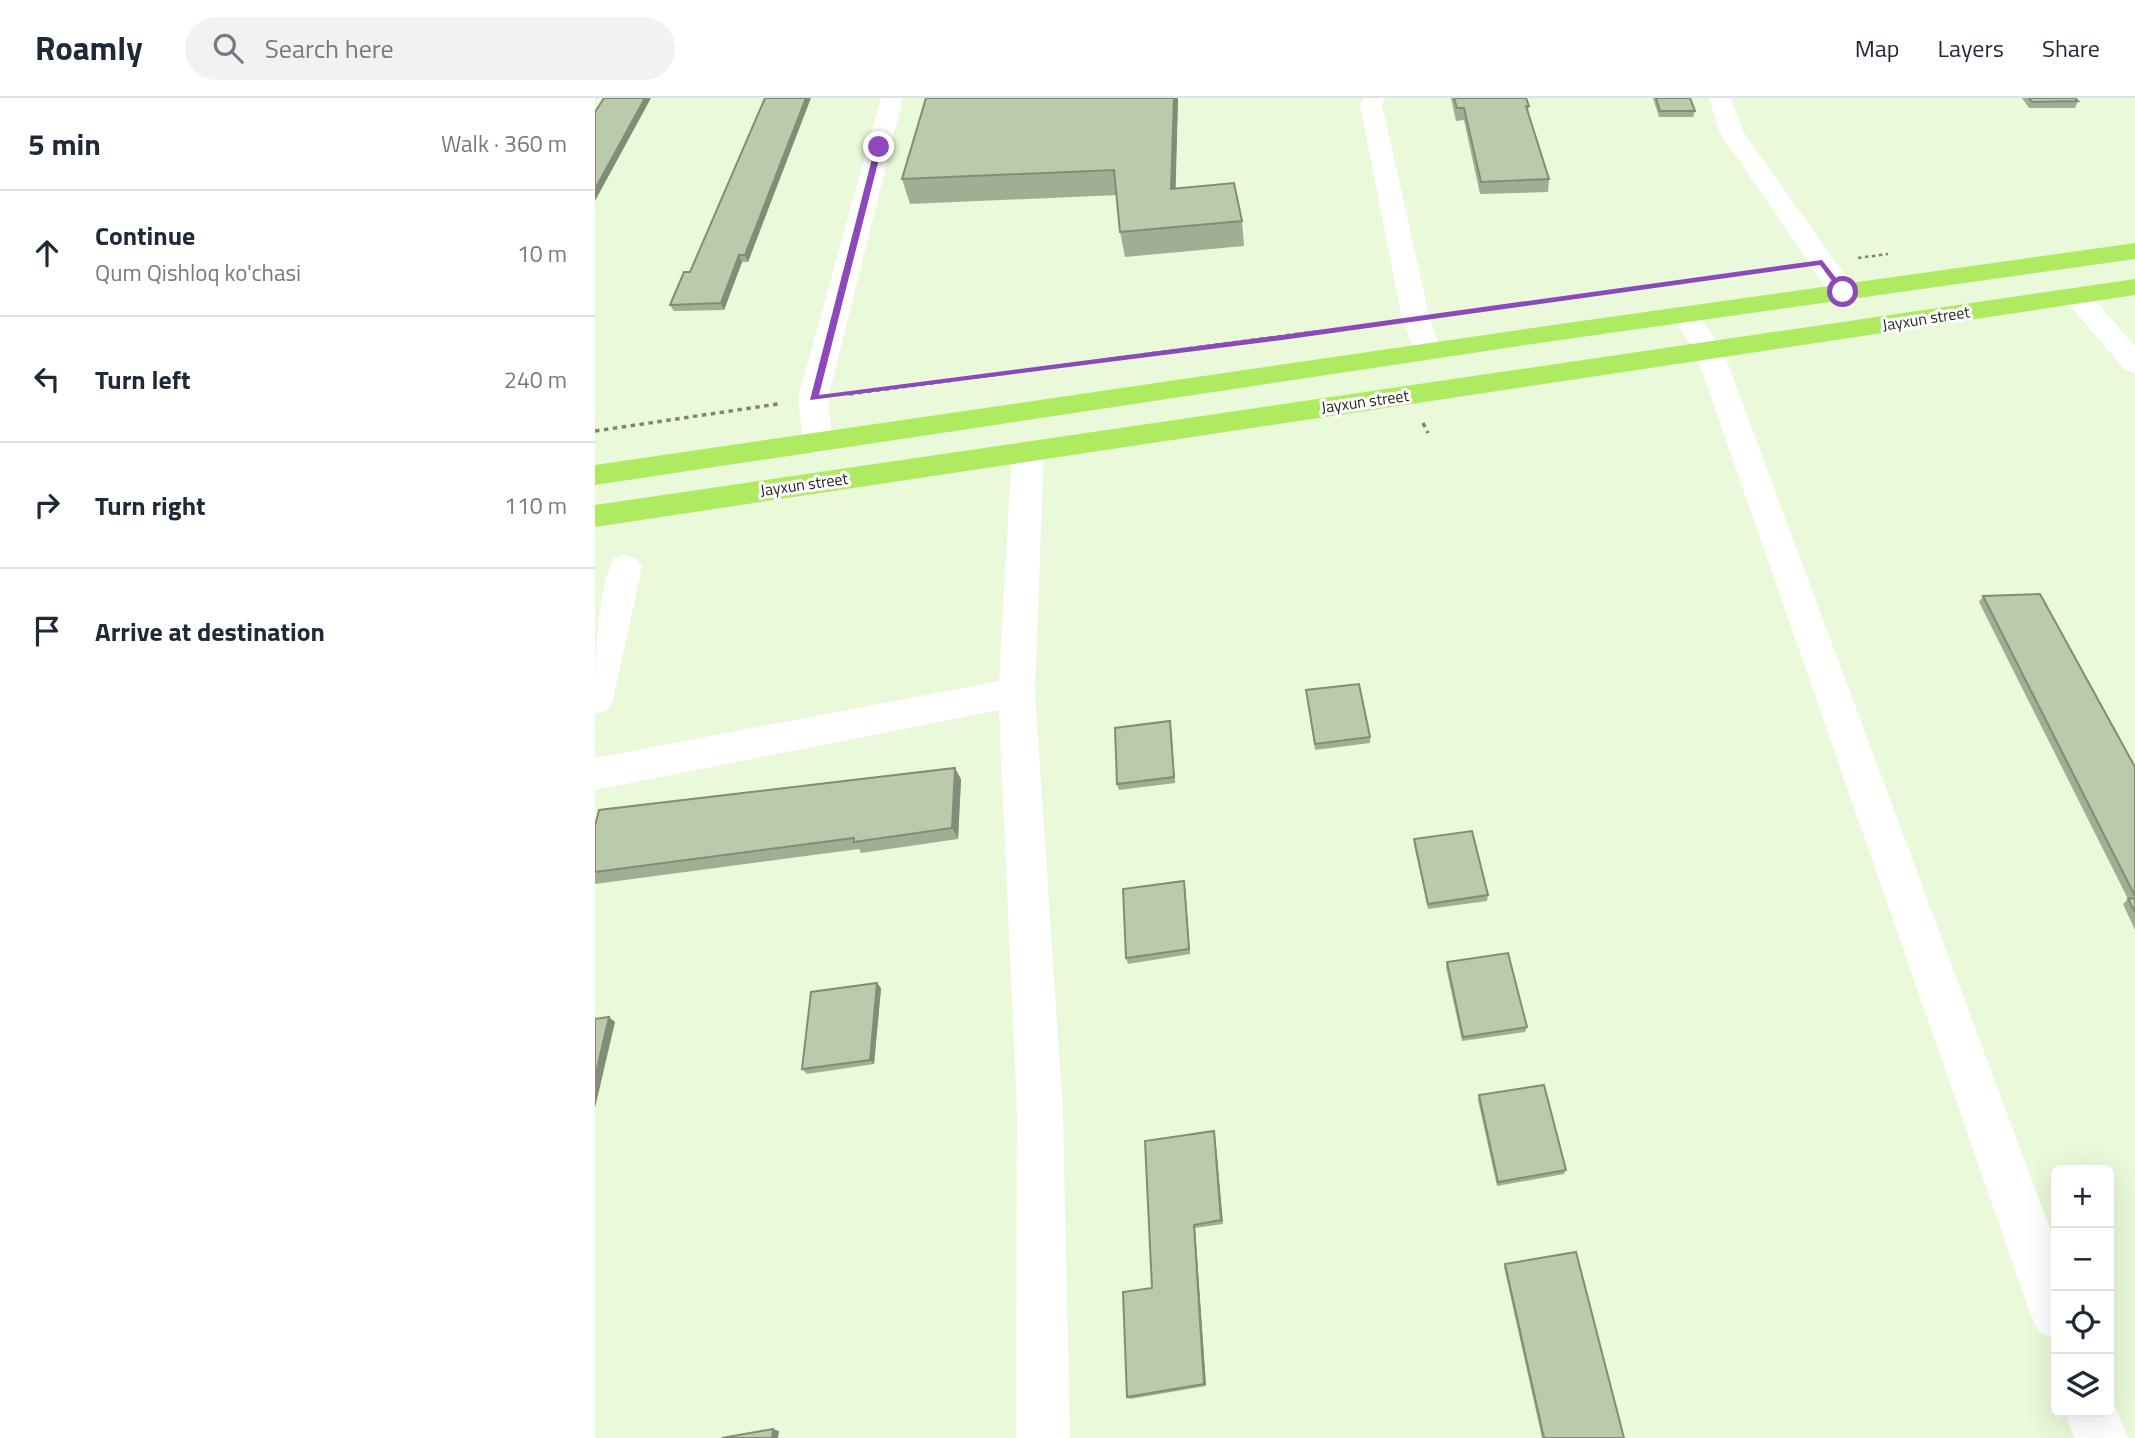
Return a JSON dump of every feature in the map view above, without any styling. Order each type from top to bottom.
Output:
[{"type":"highway","name":"Jayxun street","points":[[595,475],[818,444],[1427,351],[2135,251]]},
{"type":"highway","name":"Jayxun street","points":[[595,516],[2135,287]]},
{"type":"street","points":[[818,444],[813,398],[892,98]]},
{"type":"street","points":[[1375,98],[1371,104],[1416,319],[1427,351]]},
{"type":"street","points":[[1720,98],[1732,133],[1843,292]]},
{"type":"street","points":[[2075,295],[2135,365]]},
{"type":"street","points":[[1685,315],[1709,351],[2051,1300]]},
{"type":"street","points":[[1028,451],[1017,692],[1040,1112],[1043,1438]]},
{"type":"street","points":[[595,700],[625,567]]},
{"type":"street","points":[[595,774],[1017,692]]},
{"type":"street","points":[[2094,1417],[2101,1438]]},
{"type":"path","points":[[595,431],[813,398],[1890,254]]},
{"type":"building","points":[[604,98],[645,98],[595,189],[595,112]]},
{"type":"building","points":[[765,98],[806,98],[745,255],[739,255],[721,303],[670,305],[684,272],[690,272]]},
{"type":"building","points":[[926,98],[1174,98],[1171,189],[1234,183],[1242,221],[1120,232],[1114,170],[902,179]]},
{"type":"building","points":[[1454,98],[1526,98],[1529,106],[1526,106],[1549,179],[1481,182],[1464,108],[1457,108]]},
{"type":"building","points":[[1656,98],[1690,98],[1695,111],[1660,111]]},
{"type":"building","points":[[2029,98],[2075,98],[2078,101],[2032,102]]},
{"type":"building","points":[[2040,594],[2135,767],[2135,896],[1983,596]]},
{"type":"building","points":[[1359,684],[1370,737],[1315,744],[1306,690]]},
{"type":"building","points":[[1170,721],[1174,777],[1117,784],[1115,728]]},
{"type":"building","points":[[955,768],[952,828],[595,872],[595,826],[599,810]]},
{"type":"building","points":[[1472,831],[1488,895],[1428,904],[1414,839]]},
{"type":"building","points":[[1184,881],[1189,949],[1126,958],[1123,889]]},
{"type":"building","points":[[2135,898],[2135,912],[2128,899]]},
{"type":"building","points":[[1508,953],[1527,1027],[1463,1037],[1447,962]]},
{"type":"building","points":[[877,983],[870,1060],[802,1069],[811,992]]},
{"type":"building","points":[[609,1017],[595,1077],[595,1019]]},
{"type":"building","points":[[1544,1085],[1566,1170],[1498,1182],[1479,1095]]},
{"type":"building","points":[[1214,1131],[1221,1220],[1194,1225],[1204,1384],[1127,1397],[1123,1292],[1152,1288],[1145,1141]]},
{"type":"building","points":[[1576,1252],[1624,1438],[1544,1438],[1505,1264]]},
{"type":"building","points":[[773,1429],[772,1438],[722,1438]]},
{"type":"route","points":[[879,147],[813,398],[1282,338],[1822,262],[1843,292]]}]
